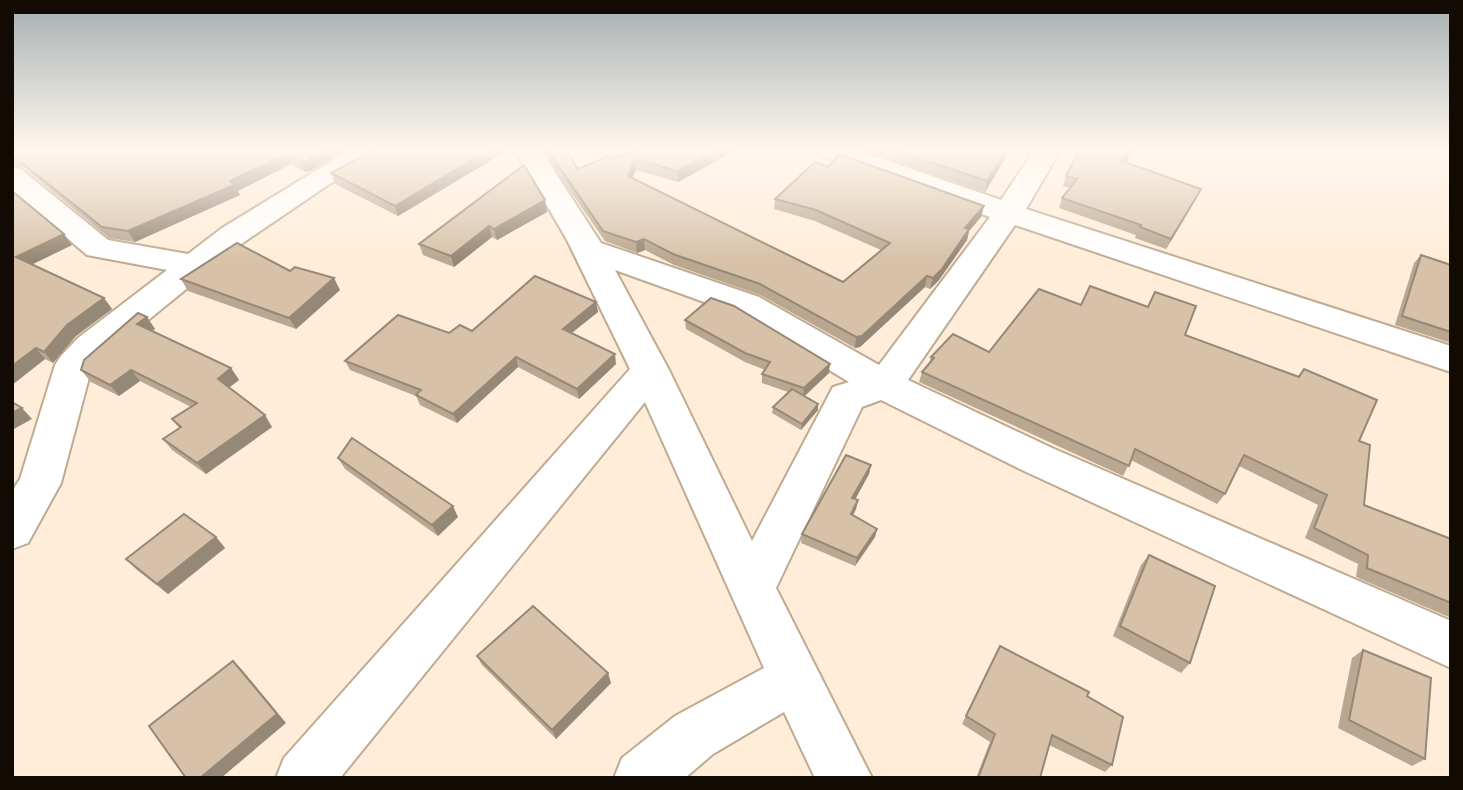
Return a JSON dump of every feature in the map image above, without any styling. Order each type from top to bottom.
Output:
[{"type":"street","points":[[24,186],[98,248],[194,265]]},
{"type":"street","points":[[12,530],[40,483],[74,365],[91,347],[233,235],[308,186]]},
{"type":"street","points":[[550,186],[589,250],[650,370],[793,679],[844,778]]},
{"type":"street","points":[[931,186],[1008,214],[1451,359]]},
{"type":"street","points":[[752,588],[847,397],[884,385],[1008,214],[1025,186]]},
{"type":"street","points":[[589,250],[747,305],[884,385],[1037,460],[1451,645]]},
{"type":"street","points":[[304,778],[650,370]]},
{"type":"street","points":[[642,778],[694,735],[793,679]]},
{"type":"building","points":[[51,186],[232,186],[128,231],[102,227]]},
{"type":"building","points":[[356,186],[429,186],[395,206]]},
{"type":"building","points":[[496,186],[537,186],[545,200],[494,229],[489,226],[451,256],[419,244]]},
{"type":"building","points":[[572,186],[648,186],[843,282],[890,243],[816,210],[775,199],[789,186],[928,186],[984,206],[965,228],[969,229],[942,269],[933,278],[927,276],[862,336],[856,337],[760,284],[673,254],[644,239],[636,242],[603,231]]},
{"type":"building","points":[[1072,186],[1192,186],[1201,189],[1171,239],[1140,227],[1141,225],[1062,198]]},
{"type":"building","points":[[12,191],[64,234],[16,257],[104,298],[67,325],[44,352],[36,348],[12,366]]},
{"type":"building","points":[[237,243],[290,271],[295,267],[334,278],[289,318],[181,279]]},
{"type":"building","points":[[1421,255],[1451,265],[1451,332],[1402,316]]},
{"type":"building","points":[[535,276],[596,302],[563,329],[615,354],[577,389],[516,357],[453,414],[416,395],[421,390],[345,361],[398,315],[449,333],[460,325],[472,331]]},
{"type":"building","points":[[1090,286],[1148,307],[1155,292],[1196,306],[1185,335],[1299,377],[1304,369],[1377,400],[1359,441],[1370,445],[1364,505],[1451,539],[1451,603],[1367,568],[1368,555],[1314,528],[1327,495],[1244,455],[1225,494],[1135,449],[1129,466],[922,372],[934,358],[931,357],[953,334],[989,352],[1039,289],[1081,305]]},
{"type":"building","points":[[711,298],[734,306],[830,364],[804,388],[762,374],[770,362],[745,353],[685,320]]},
{"type":"building","points":[[138,313],[147,317],[137,324],[231,368],[218,379],[265,415],[197,463],[163,439],[181,427],[172,419],[197,403],[131,370],[110,385],[81,370],[84,360]]},
{"type":"building","points":[[792,389],[818,404],[802,424],[773,407]]},
{"type":"building","points":[[12,402],[22,408],[12,413]]},
{"type":"building","points":[[352,438],[453,506],[432,525],[338,458]]},
{"type":"building","points":[[846,455],[871,465],[852,498],[858,500],[851,514],[877,529],[857,558],[802,534]]},
{"type":"building","points":[[184,514],[216,537],[157,584],[126,559]]},
{"type":"building","points":[[1149,555],[1215,586],[1190,663],[1120,626]]},
{"type":"building","points":[[533,606],[608,673],[552,730],[477,656]]},
{"type":"building","points":[[1000,646],[1089,692],[1087,696],[1123,717],[1112,765],[1052,735],[1040,778],[978,778],[995,734],[966,716]]},
{"type":"building","points":[[1363,650],[1431,678],[1425,759],[1349,720]]},
{"type":"building","points":[[233,661],[277,714],[200,778],[186,778],[149,726]]}]
